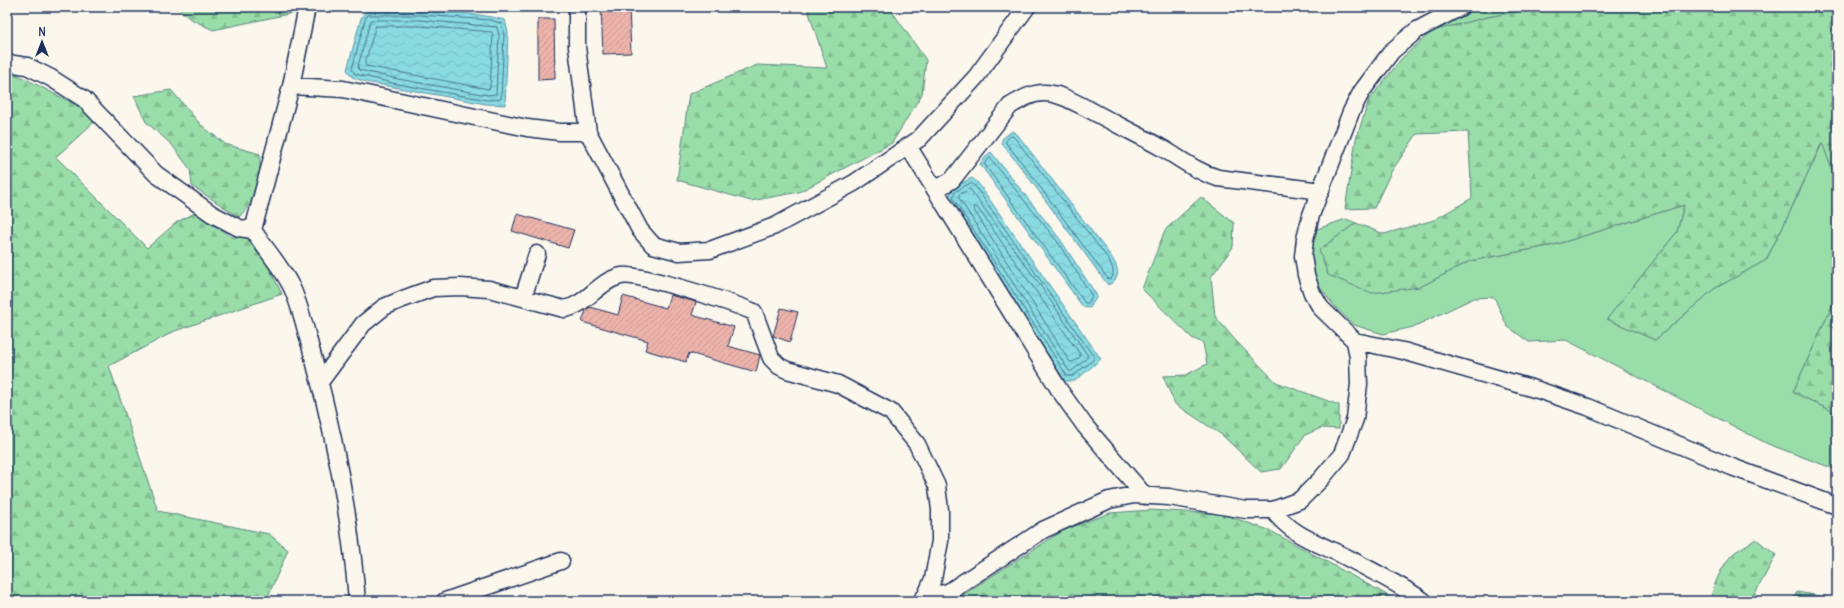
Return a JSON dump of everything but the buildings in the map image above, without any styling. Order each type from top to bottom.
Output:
[{"type":"street","points":[[253,230],[291,86],[307,7]]},
{"type":"street","points":[[577,7],[577,48],[588,132],[640,230],[653,245],[680,252],[710,250],[775,226],[854,183],[919,139],[976,77],[1027,7]]},
{"type":"street","points":[[1461,7],[1417,30],[1392,51],[1362,91],[1351,112],[1311,215],[1305,239],[1303,256],[1306,274],[1312,293],[1321,308],[1355,341],[1403,351],[1538,390],[1588,407],[1732,467],[1837,506]]},
{"type":"street","points":[[7,63],[28,66],[51,78],[84,100],[156,174],[212,214],[239,228],[253,230],[292,288],[320,382],[344,493],[355,570],[357,601]]},
{"type":"street","points":[[291,86],[358,91],[527,128],[560,132],[588,132]]},
{"type":"street","points":[[935,190],[952,180],[1010,106],[1034,94],[1044,93],[1056,95],[1072,101],[1163,148],[1204,174],[1224,179],[1321,191]]},
{"type":"street","points":[[908,146],[1060,391],[1085,426],[1145,496]]},
{"type":"street","points":[[523,298],[537,254]]},
{"type":"street","points":[[320,382],[363,324],[384,307],[433,288],[460,287],[489,289],[564,309],[573,308],[599,286],[622,275],[644,278],[738,305],[754,312],[771,358],[779,366],[838,384],[891,412],[917,444],[937,486],[940,510],[940,542],[933,579],[923,598]]},
{"type":"street","points":[[923,598],[947,593],[1043,530],[1110,500],[1134,495],[1169,497],[1246,510],[1273,510],[1300,500],[1321,479],[1342,454],[1355,419],[1359,384],[1358,357],[1355,341]]},
{"type":"street","points":[[1273,510],[1281,521],[1293,532],[1345,557],[1424,601]]},
{"type":"street","points":[[445,601],[561,561]]},
{"type":"green space","points":[[177,7],[299,7],[298,12],[213,30],[189,18]]},
{"type":"green space","points":[[807,7],[889,7],[926,60],[922,94],[892,143],[799,192],[751,201],[677,180],[689,94],[757,65],[827,68]]},
{"type":"green space","points":[[1477,7],[1542,7],[1488,17],[1432,31]]},
{"type":"green space","points":[[1542,7],[1837,7],[1837,184],[1822,142],[1766,260],[1714,289],[1655,340],[1607,319],[1677,232],[1684,205],[1554,245],[1470,261],[1420,287],[1372,293],[1328,275],[1319,250],[1356,223],[1384,234],[1434,220],[1472,198],[1468,132],[1417,134],[1391,172],[1374,208],[1345,209],[1356,139],[1369,100],[1401,59],[1432,31],[1488,17]]},
{"type":"green space","points":[[7,74],[16,74],[78,106],[94,122],[56,157],[147,248],[177,222],[195,213],[232,237],[248,237],[267,264],[282,294],[175,331],[109,366],[158,511],[269,534],[288,550],[266,601],[7,601]]},
{"type":"green space","points":[[171,90],[201,125],[225,144],[260,154],[260,171],[250,205],[239,217],[192,186],[190,169],[172,145],[146,122],[134,96]]},
{"type":"green space","points":[[1823,142],[1837,184],[1837,295],[1793,392],[1834,412],[1837,411],[1837,470],[1768,444],[1566,340],[1529,342],[1507,326],[1494,297],[1474,298],[1413,327],[1383,334],[1354,325],[1335,307],[1315,281],[1309,258],[1317,229],[1346,219],[1356,223],[1319,250],[1420,287],[1470,261],[1554,245],[1684,205],[1677,232],[1607,319],[1655,340],[1714,289],[1766,260]]},
{"type":"green space","points":[[1201,197],[1234,223],[1233,247],[1211,277],[1215,316],[1235,340],[1276,382],[1339,405],[1339,429],[1321,428],[1305,435],[1281,469],[1261,472],[1222,435],[1175,404],[1163,376],[1186,375],[1207,364],[1203,343],[1192,338],[1142,289],[1165,230]]},
{"type":"green space","points":[[1837,295],[1837,411],[1834,412],[1793,392]]},
{"type":"green space","points":[[1150,510],[1222,514],[1269,530],[1398,601],[953,601],[1064,530],[1110,513]]},
{"type":"green space","points":[[1756,539],[1776,555],[1751,601],[1711,601],[1716,582],[1730,557],[1739,549]]},
{"type":"green space","points":[[1797,592],[1837,599],[1837,601],[1792,601]]},
{"type":"water","points":[[366,11],[453,12],[488,16],[505,20],[508,33],[505,105],[486,104],[366,82],[352,77],[347,70],[361,18]]},
{"type":"water","points":[[1012,131],[1017,134],[1113,259],[1118,272],[1116,279],[1113,282],[1108,285],[1002,144],[1002,139]]},
{"type":"water","points":[[991,152],[1060,239],[1097,296],[1090,308],[1083,307],[980,164]]},
{"type":"water","points":[[972,178],[978,183],[1101,359],[1075,381],[1065,381],[948,198],[954,188]]}]
